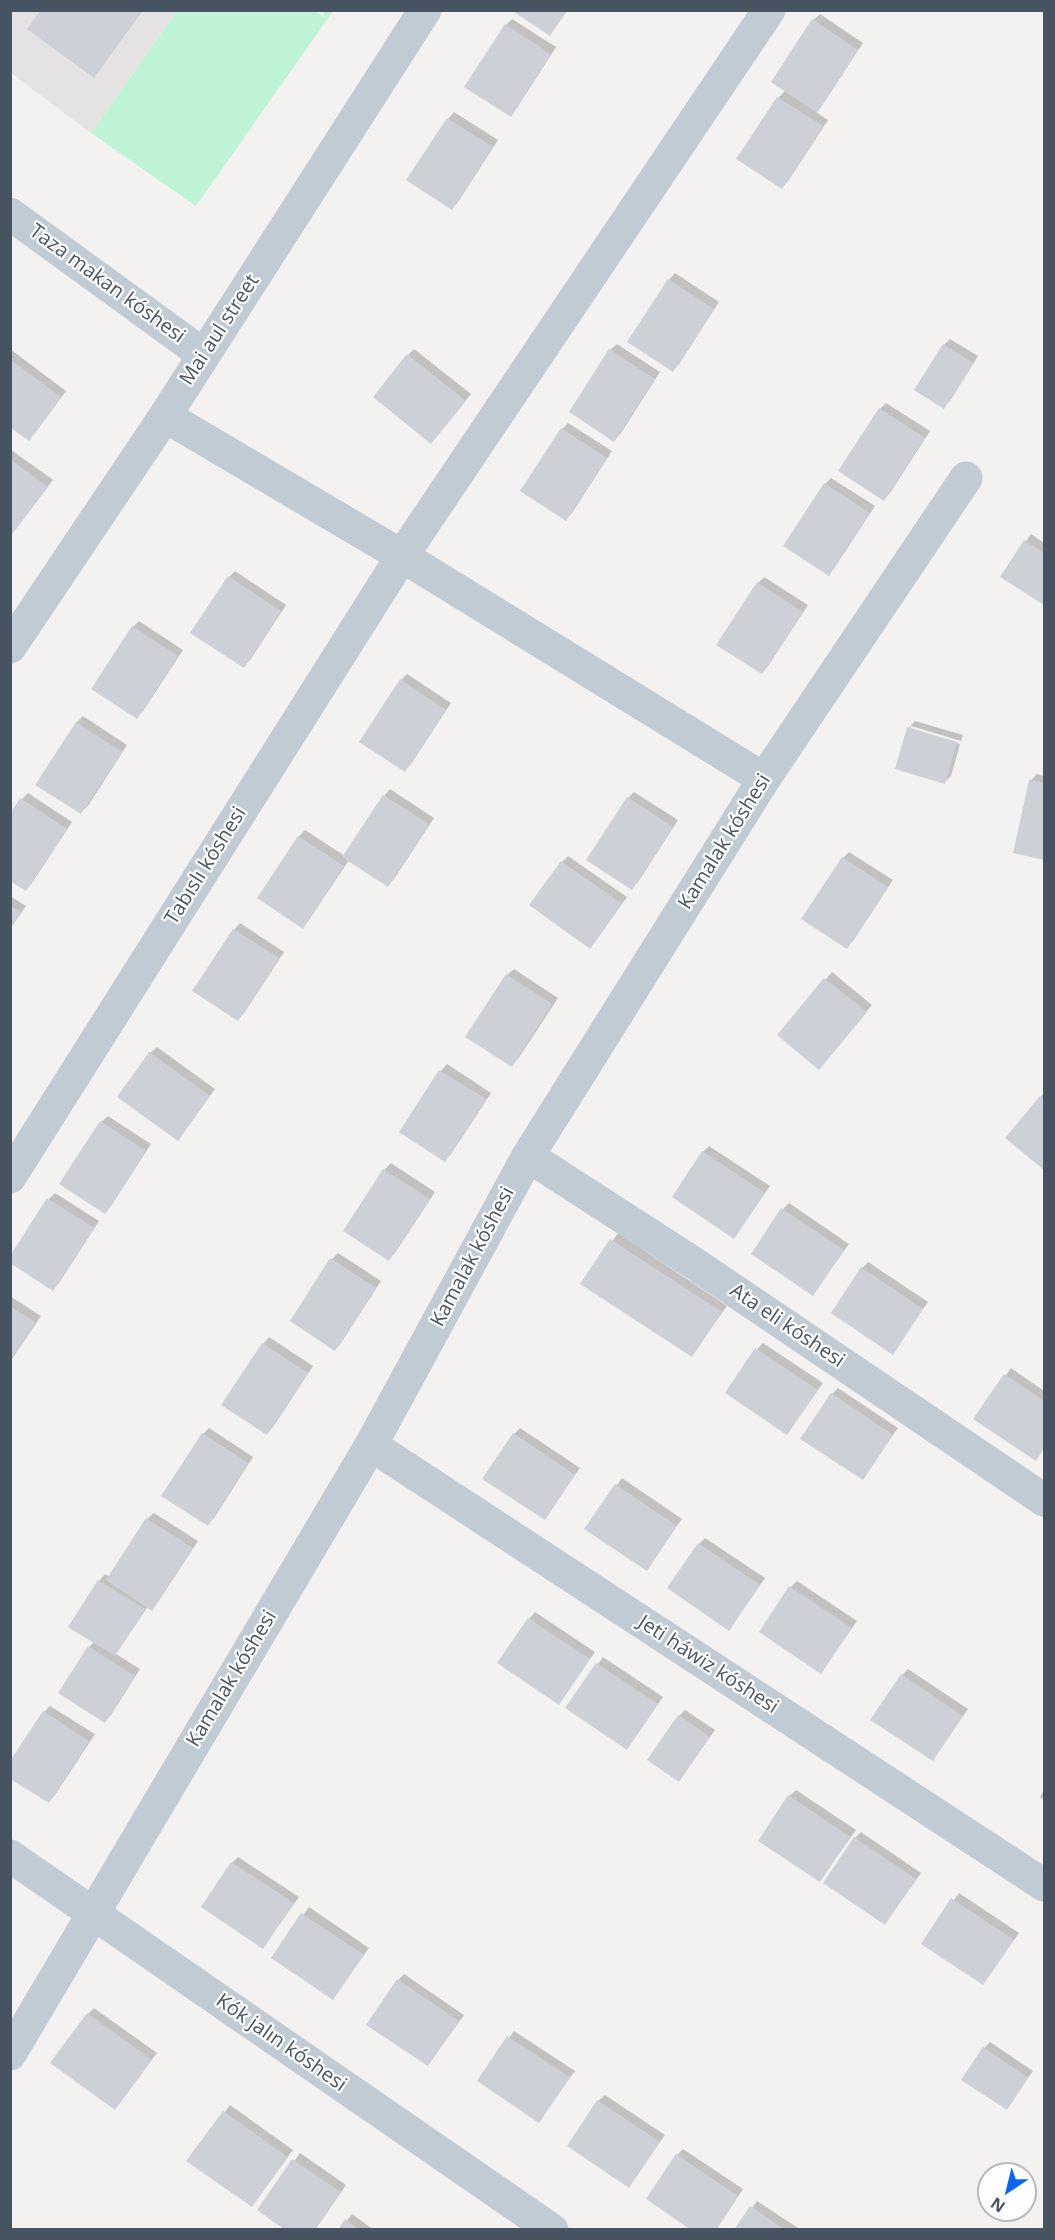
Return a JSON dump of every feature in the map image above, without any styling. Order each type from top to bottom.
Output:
[{"type":"street","name":"Mai aul street","points":[[10,647],[165,416],[425,10]]},
{"type":"street","name":"Tabıslı kóshesi","points":[[10,1177],[402,556],[769,10]]},
{"type":"street","name":"Taza makan kóshesi","points":[[10,214],[204,354]]},
{"type":"street","points":[[165,416],[402,556],[764,779]]},
{"type":"street","name":"Kamalak kóshesi","points":[[10,2054],[371,1445],[528,1156],[764,779],[966,478]]},
{"type":"street","name":"Ata eli kóshesi","points":[[528,1156],[692,1262],[1044,1500]]},
{"type":"street","name":"Jeti háwiz kóshesi","points":[[371,1445],[1044,1885]]},
{"type":"street","name":"Kók jalın kóshesi","points":[[10,1856],[552,2229]]},
{"type":"shaded area","points":[[10,11],[177,11],[91,133],[11,73]]},
{"type":"green space","points":[[315,10],[326,18],[322,11],[333,11],[196,206],[91,133],[177,11]]},
{"type":"building","points":[[41,10],[143,10],[94,78],[27,29]]},
{"type":"building","points":[[511,10],[567,10],[550,36]]},
{"type":"building","points":[[812,19],[858,50],[817,113],[771,82]]},
{"type":"building","points":[[505,24],[551,54],[511,117],[464,87]]},
{"type":"building","points":[[777,97],[823,126],[782,189],[736,159]]},
{"type":"building","points":[[447,118],[493,147],[452,210],[406,180]]},
{"type":"building","points":[[668,279],[714,309],[673,372],[627,342]]},
{"type":"building","points":[[943,344],[973,363],[944,409],[914,390]]},
{"type":"building","points":[[609,349],[655,379],[614,442],[569,412]]},
{"type":"building","points":[[407,354],[466,401],[431,444],[373,397]]},
{"type":"building","points":[[10,359],[61,397],[29,441],[10,427]]},
{"type":"building","points":[[879,408],[925,438],[884,501],[838,471]]},
{"type":"building","points":[[561,428],[607,458],[566,521],[520,491]]},
{"type":"building","points":[[10,459],[48,487],[10,537]]},
{"type":"building","points":[[824,483],[870,513],[829,576],[783,546]]},
{"type":"building","points":[[1024,540],[1044,553],[1044,605],[1000,577]]},
{"type":"building","points":[[228,576],[281,611],[244,668],[190,633]]},
{"type":"building","points":[[757,582],[803,612],[762,674],[716,645]]},
{"type":"building","points":[[132,626],[178,656],[137,719],[91,689]]},
{"type":"building","points":[[400,679],[446,710],[405,772],[359,742]]},
{"type":"building","points":[[76,722],[122,752],[81,814],[35,785]]},
{"type":"building","points":[[907,727],[957,742],[945,784],[895,769]]},
{"type":"building","points":[[1029,780],[1044,783],[1044,860],[1013,853]]},
{"type":"building","points":[[383,795],[429,824],[388,887],[342,857]]},
{"type":"building","points":[[627,797],[673,827],[632,890],[586,860]]},
{"type":"building","points":[[20,798],[67,829],[26,891],[10,881],[10,814]]},
{"type":"building","points":[[298,836],[344,866],[303,929],[257,898]]},
{"type":"building","points":[[842,857],[888,887],[847,949],[801,919]]},
{"type":"building","points":[[561,861],[622,904],[590,949],[529,905]]},
{"type":"building","points":[[10,906],[21,912],[10,928]]},
{"type":"building","points":[[233,929],[279,958],[238,1021],[192,991]]},
{"type":"building","points":[[506,974],[552,1004],[512,1067],[465,1037]]},
{"type":"building","points":[[824,978],[867,1012],[819,1070],[777,1035]]},
{"type":"building","points":[[149,1052],[210,1096],[178,1141],[117,1097]]},
{"type":"building","points":[[439,1070],[486,1099],[445,1162],[399,1132]]},
{"type":"building","points":[[1040,1096],[1044,1099],[1044,1170],[1005,1138]]},
{"type":"building","points":[[100,1121],[146,1151],[105,1214],[59,1184]]},
{"type":"building","points":[[702,1151],[765,1193],[734,1239],[672,1197]]},
{"type":"building","points":[[383,1169],[430,1199],[389,1261],[343,1231]]},
{"type":"building","points":[[47,1198],[94,1228],[53,1291],[10,1263],[10,1256]]},
{"type":"building","points":[[781,1208],[844,1250],[813,1296],[751,1254]]},
{"type":"building","points":[[610,1239],[722,1312],[692,1357],[580,1284]]},
{"type":"building","points":[[330,1258],[376,1288],[335,1351],[290,1321]]},
{"type":"building","points":[[861,1267],[923,1309],[893,1355],[831,1313]]},
{"type":"building","points":[[10,1306],[35,1322],[10,1361]]},
{"type":"building","points":[[262,1343],[308,1373],[267,1435],[221,1405]]},
{"type":"building","points":[[755,1348],[818,1390],[787,1435],[725,1393]]},
{"type":"building","points":[[1004,1374],[1044,1401],[1044,1448],[1036,1461],[973,1419]]},
{"type":"building","points":[[831,1393],[893,1435],[863,1480],[800,1439]]},
{"type":"building","points":[[202,1433],[248,1463],[208,1526],[161,1496]]},
{"type":"building","points":[[513,1433],[575,1475],[545,1520],[482,1479]]},
{"type":"building","points":[[615,1484],[677,1526],[647,1571],[584,1529]]},
{"type":"building","points":[[146,1518],[193,1548],[152,1611],[106,1580]]},
{"type":"building","points":[[698,1543],[760,1585],[729,1631],[667,1588]]},
{"type":"building","points":[[98,1580],[145,1609],[115,1656],[68,1627]]},
{"type":"building","points":[[789,1586],[852,1628],[821,1674],[759,1632]]},
{"type":"building","points":[[528,1618],[590,1659],[559,1705],[497,1663]]},
{"type":"building","points":[[88,1646],[135,1676],[105,1723],[58,1693]]},
{"type":"building","points":[[596,1663],[658,1704],[627,1750],[565,1708]]},
{"type":"building","points":[[901,1674],[963,1716],[933,1761],[870,1720]]},
{"type":"building","points":[[43,1711],[89,1741],[49,1803],[10,1779],[10,1761]]},
{"type":"building","points":[[678,1715],[710,1737],[679,1782],[647,1760]]},
{"type":"building","points":[[788,1795],[850,1837],[820,1882],[758,1841]]},
{"type":"building","points":[[854,1837],[916,1879],[885,1925],[823,1883]]},
{"type":"building","points":[[231,1862],[294,1903],[263,1949],[201,1907]]},
{"type":"building","points":[[951,1898],[1014,1940],[983,1985],[921,1944]]},
{"type":"building","points":[[301,1913],[364,1955],[333,2000],[271,1958]]},
{"type":"building","points":[[397,1979],[459,2021],[428,2066],[366,2025]]},
{"type":"building","points":[[87,2013],[152,2060],[115,2110],[50,2063]]},
{"type":"building","points":[[507,2036],[570,2077],[539,2123],[477,2081]]},
{"type":"building","points":[[983,2047],[1028,2078],[1007,2110],[961,2080]]},
{"type":"building","points":[[597,2100],[660,2142],[629,2188],[567,2146]]},
{"type":"building","points":[[223,2111],[288,2157],[252,2207],[186,2161]]},
{"type":"building","points":[[676,2154],[738,2196],[715,2230],[691,2230],[646,2199]]},
{"type":"building","points":[[292,2159],[341,2192],[315,2230],[285,2230],[257,2210]]},
{"type":"building","points":[[750,2206],[785,2230],[734,2230]]},
{"type":"building","points":[[345,2219],[359,2230],[338,2230]]}]
